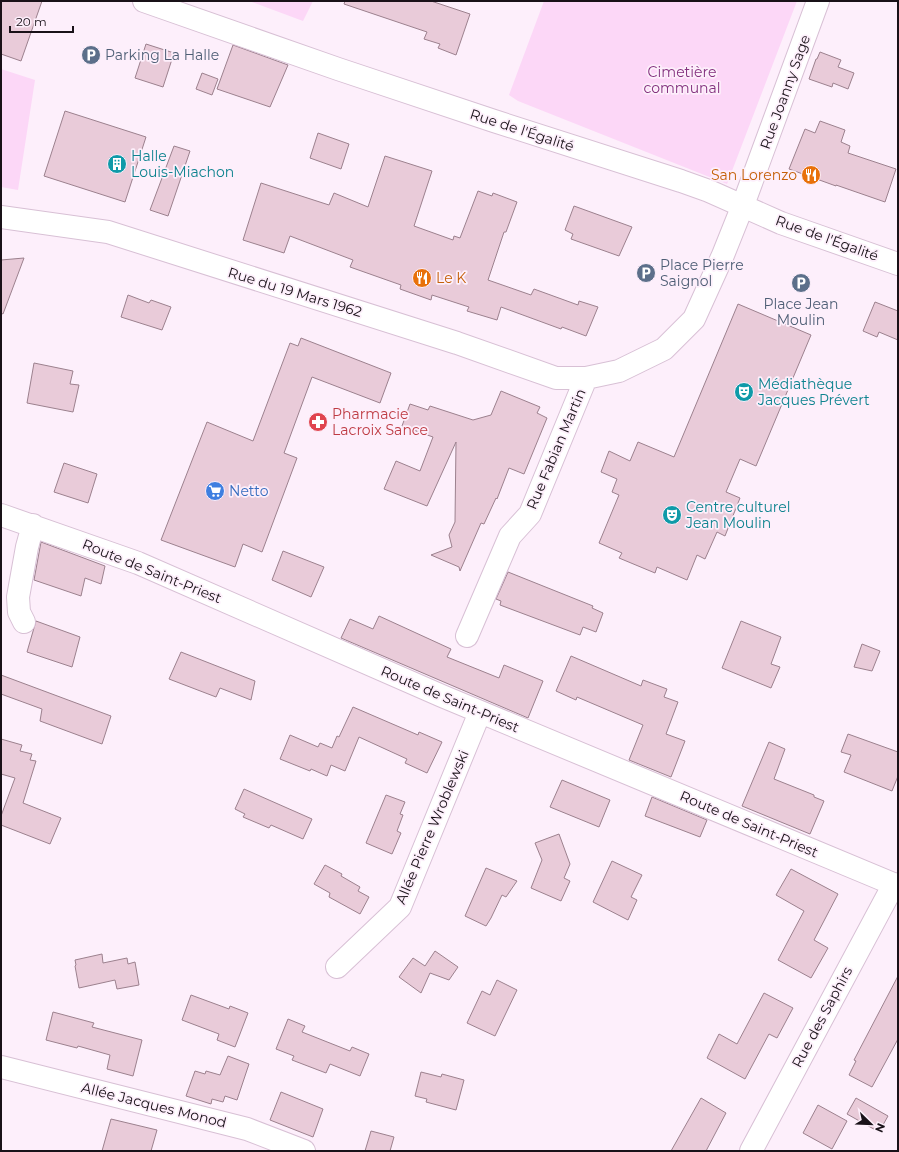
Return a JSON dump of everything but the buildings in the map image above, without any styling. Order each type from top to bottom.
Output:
[{"type":"street","name":"Rue de l'Égalité","points":[[144,1],[338,69],[681,181],[743,205],[781,223],[898,264]]},
{"type":"street","name":"Rue Joanny Sage","points":[[743,205],[818,1]]},
{"type":"street","name":"Rue Fabian Martin","points":[[467,636],[510,536],[530,514],[586,378],[619,371],[664,349],[694,319],[723,255],[743,205]]},
{"type":"street","name":"Rue du 19 Mars 1962","points":[[1,218],[108,232],[457,343],[556,378],[586,378]]},
{"type":"street","name":"Route de Saint-Priest","points":[[1,515],[138,563],[480,712],[896,885]]},
{"type":"street","points":[[24,622],[19,612],[18,597],[27,547],[33,525]]},
{"type":"street","name":"Allée Pierre Wroblewski","points":[[336,967],[400,907],[480,712]]},
{"type":"street","name":"Rue des Saphirs","points":[[751,1151],[896,885]]},
{"type":"street","name":"Allée Jacques Monod","points":[[1,1067],[247,1129],[304,1151]]},
{"type":"green space","points":[[249,1],[313,1],[303,21]]},
{"type":"green space","name":"Cimetière communal","points":[[544,1],[797,1],[727,184],[518,101],[509,95]]},
{"type":"green space","points":[[1,69],[35,80],[18,190],[1,187]]},
{"type":"place","name":"Parking La Halle","points":[[91,55]]},
{"type":"place","name":"Halle Louis-Miachon","points":[[117,164]]},
{"type":"place","name":"San Lorenzo","points":[[811,175]]},
{"type":"place","name":"Place Pierre Saignol","points":[[646,273]]},
{"type":"place","name":"Le K","points":[[422,278]]},
{"type":"place","name":"Place Jean Moulin","points":[[801,283]]},
{"type":"place","name":"Médiathèque Jacques Prévert","points":[[744,392]]},
{"type":"place","name":"Pharmacie Lacroix Sance","points":[[318,422]]},
{"type":"place","name":"Netto","points":[[215,491]]},
{"type":"place","name":"Centre culturel Jean Moulin","points":[[672,515]]}]
